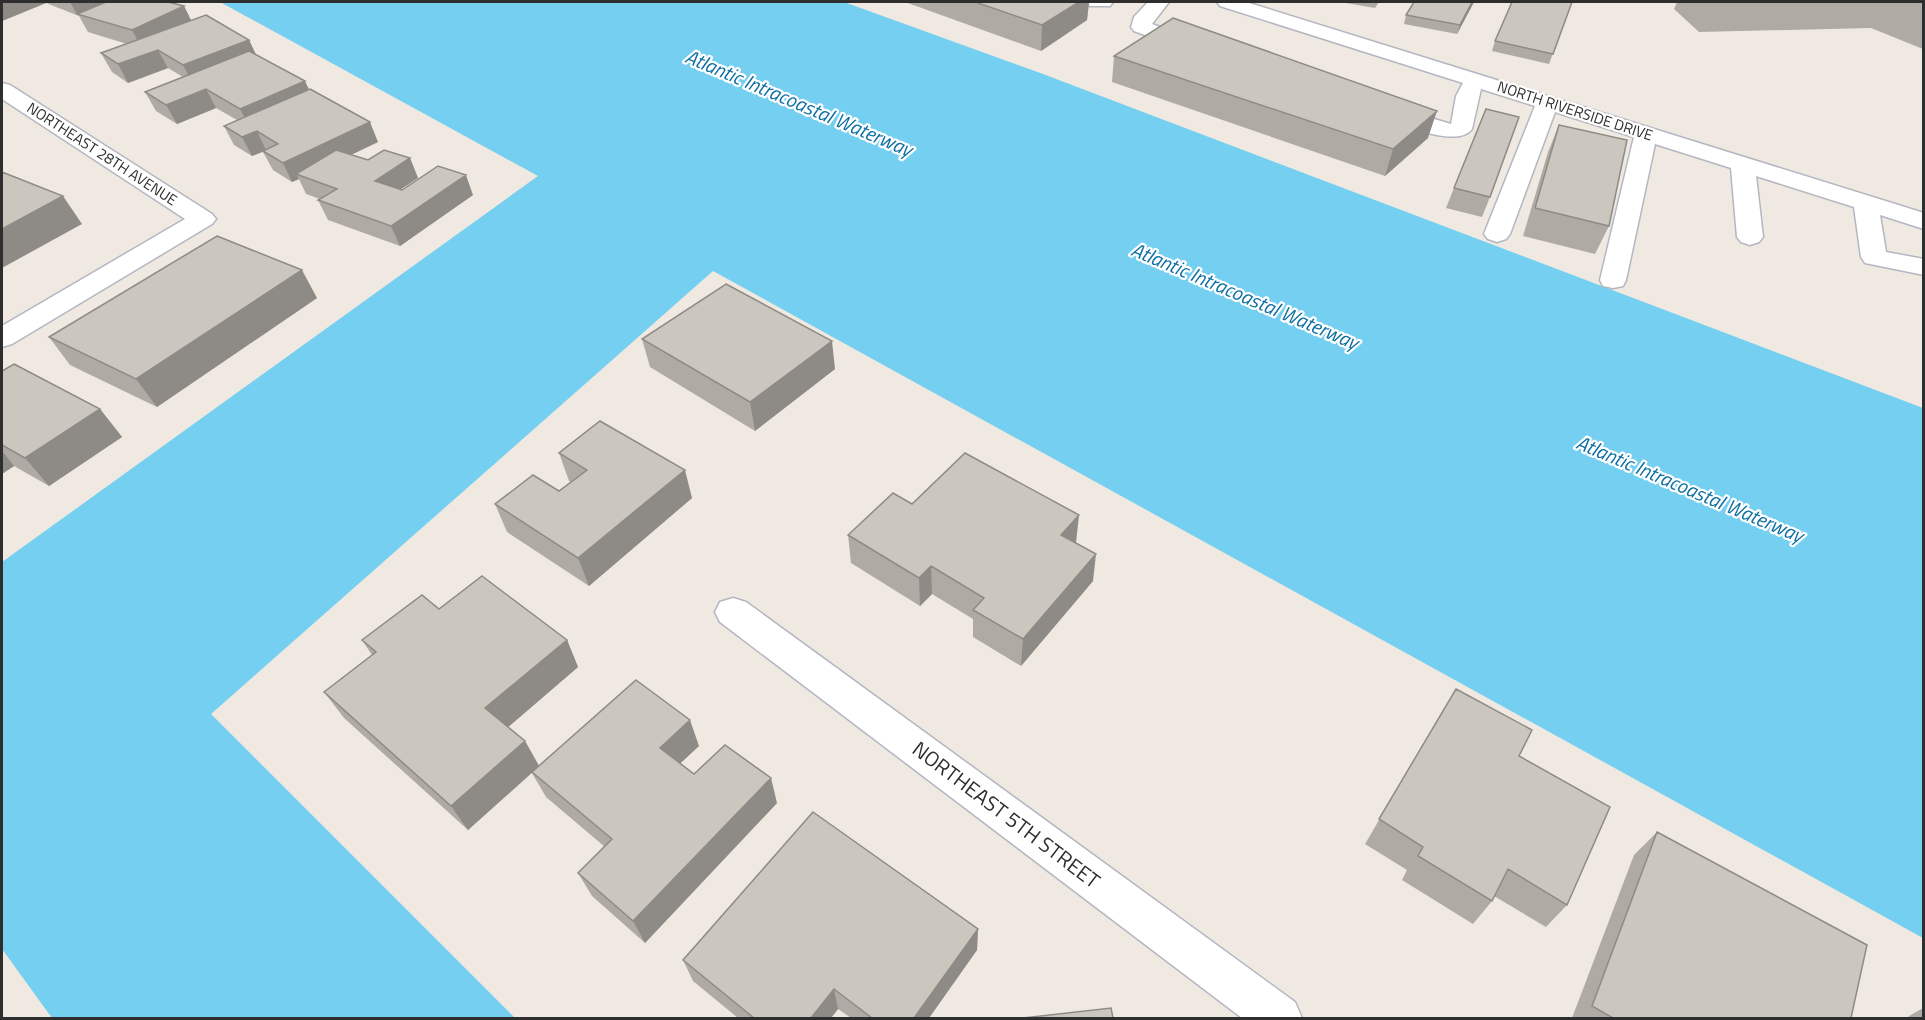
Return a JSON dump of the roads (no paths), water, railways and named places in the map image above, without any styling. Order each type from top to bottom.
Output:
[{"type":"street","points":[[1097,2],[1103,2]]},
{"type":"street","points":[[1159,2],[1144,17],[1141,27],[1215,53]]},
{"type":"street","name":"NORTH RIVERSIDE DRIVE","points":[[1227,2],[1923,221]]},
{"type":"street","points":[[1366,105],[1453,132],[1460,129],[1463,123],[1466,114],[1466,96],[1476,80]]},
{"type":"street","name":"NORTHEAST 28TH AVENUE","points":[[2,90],[202,219],[2,338]]},
{"type":"street","points":[[1497,234],[1547,103]]},
{"type":"street","points":[[1613,280],[1646,134]]},
{"type":"street","points":[[1743,164],[1750,237]]},
{"type":"street","points":[[1866,203],[1874,258],[1923,267]]},
{"type":"street","name":"NORTHEAST 5TH STREET","points":[[733,612],[1279,1018]]},
{"type":"water","name":"Atlantic Intracoastal Waterway","points":[[220,2],[844,2],[1043,74],[1923,408],[1923,938],[713,271],[211,714],[515,1018],[52,1018],[2,949],[2,562],[538,176]]}]
